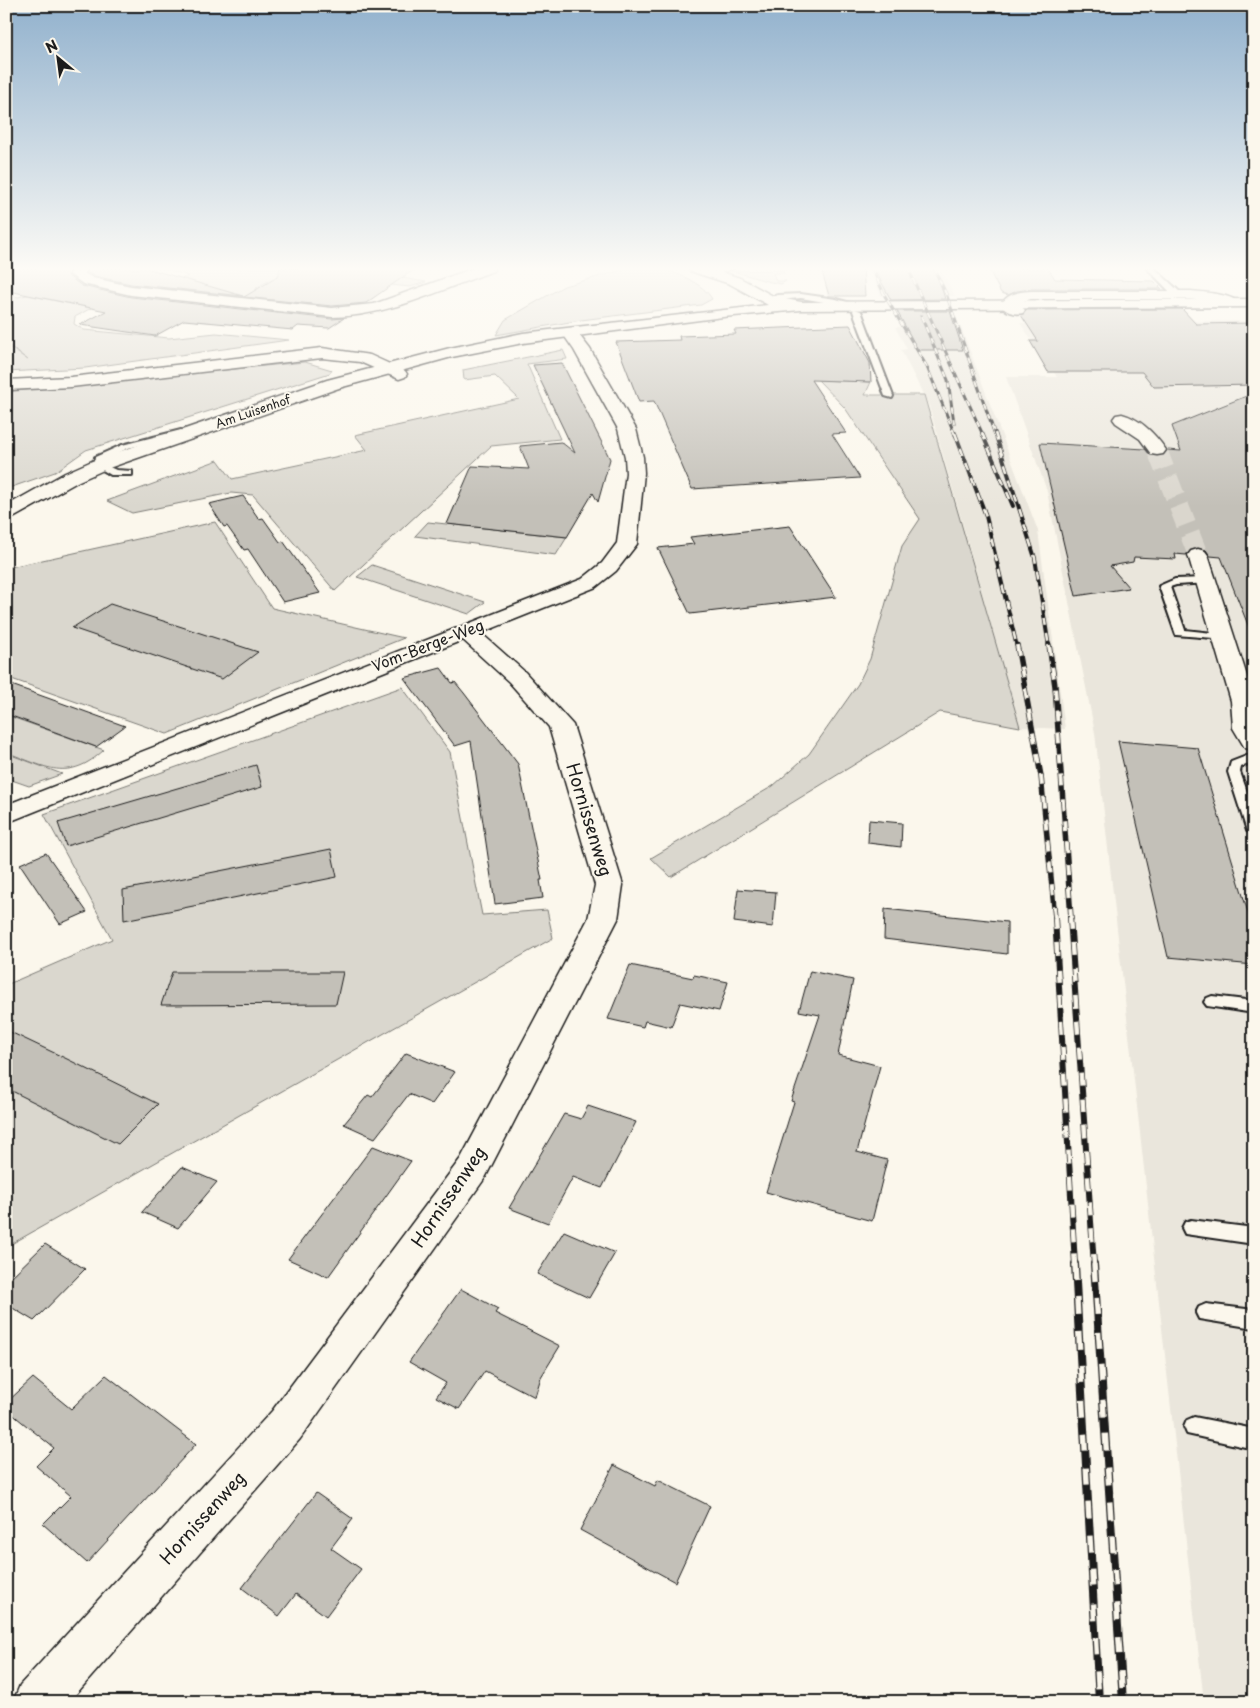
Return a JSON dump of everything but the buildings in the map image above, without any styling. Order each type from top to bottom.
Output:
[{"type":"street","name":"Am Luisenhof","points":[[6,514],[72,477],[99,465],[325,387],[485,348]]},
{"type":"street","name":"Vom-Berge-Weg","points":[[6,816],[366,670],[589,583],[610,567],[627,544],[635,474],[634,457],[627,429],[582,348]]},
{"type":"street","points":[[6,385],[71,382],[322,353],[364,358],[394,371]]},
{"type":"street","name":"Am Luisenhof","points":[[98,486],[394,371]]},
{"type":"street","points":[[1122,420],[1146,435],[1157,450]]},
{"type":"street","points":[[6,520],[72,496]]},
{"type":"street","points":[[1198,555],[1222,637],[1248,707],[1242,722],[1246,733],[1254,743]]},
{"type":"street","name":"Hornissenweg","points":[[37,1702],[286,1425],[472,1168],[603,919],[608,885],[561,725],[517,676],[466,631]]},
{"type":"lane","points":[[872,348],[889,396]]},
{"type":"lane","points":[[99,465],[106,470],[114,472],[146,467]]},
{"type":"lane","points":[[1206,581],[1175,582],[1164,586],[1180,633],[1222,637]]},
{"type":"lane","points":[[1254,757],[1235,765],[1234,772],[1254,831]]},
{"type":"lane","points":[[1212,1002],[1254,1007]]},
{"type":"lane","points":[[1191,1228],[1254,1236]]},
{"type":"lane","points":[[1206,1313],[1254,1320]]},
{"type":"lane","points":[[1194,1427],[1254,1439]]},
{"type":"shaded area","points":[[6,348],[10,348],[28,360],[12,348],[233,348],[85,368],[6,372]]},
{"type":"shaded area","points":[[969,348],[1038,531],[1065,729],[1020,727],[929,406],[901,350]]},
{"type":"shaded area","points":[[1037,348],[1254,348],[1254,1702],[1204,1702],[1095,733],[1047,491],[1006,377],[1057,377]]},
{"type":"shaded area","points":[[563,350],[567,359],[527,364],[560,439],[491,446],[335,591],[253,495],[231,493],[132,513],[107,501],[218,460],[232,479],[367,450],[355,435],[519,399],[495,376],[464,380],[463,370]]},
{"type":"shaded area","points":[[305,362],[332,370],[330,373],[86,450],[55,472],[6,489],[6,392]]},
{"type":"shaded area","points":[[818,380],[871,382],[865,395],[924,395],[1020,727],[940,712],[671,877],[651,858],[773,786],[809,754],[858,684],[870,659],[902,546],[920,519],[845,408]]},
{"type":"shaded area","points":[[215,522],[272,608],[404,638],[167,734],[6,677],[6,568]]},
{"type":"shaded area","points":[[428,522],[567,537],[556,555],[415,536]]},
{"type":"shaded area","points":[[372,565],[485,602],[469,614],[357,577]]},
{"type":"shaded area","points":[[402,687],[450,752],[482,915],[547,910],[553,938],[6,1247],[6,985],[112,939],[44,814]]},
{"type":"shaded area","points":[[6,715],[104,750],[91,760],[68,769],[56,769],[33,763],[6,752]]},
{"type":"shaded area","points":[[6,753],[62,774],[29,786],[6,778]]},
{"type":"tunnel","points":[[1157,450],[1198,555]]},
{"type":"railway","points":[[916,348],[927,367],[955,435]]},
{"type":"railway","points":[[934,348],[948,380],[954,423]]},
{"type":"railway","points":[[944,348],[983,435]]},
{"type":"railway","points":[[965,348],[995,435]]},
{"type":"railway","points":[[955,433],[986,516],[1017,647]]},
{"type":"railway","points":[[982,433],[1013,506]]},
{"type":"railway","points":[[995,433],[1035,558],[1049,647]]},
{"type":"railway","points":[[1017,645],[1041,776],[1055,918]]},
{"type":"railway","points":[[1049,645],[1055,686],[1071,918]]},
{"type":"railway","points":[[1055,917],[1075,1265]]},
{"type":"railway","points":[[1070,917],[1094,1265]]},
{"type":"railway","points":[[1075,1264],[1099,1702]]},
{"type":"railway","points":[[1094,1264],[1123,1702]]}]
